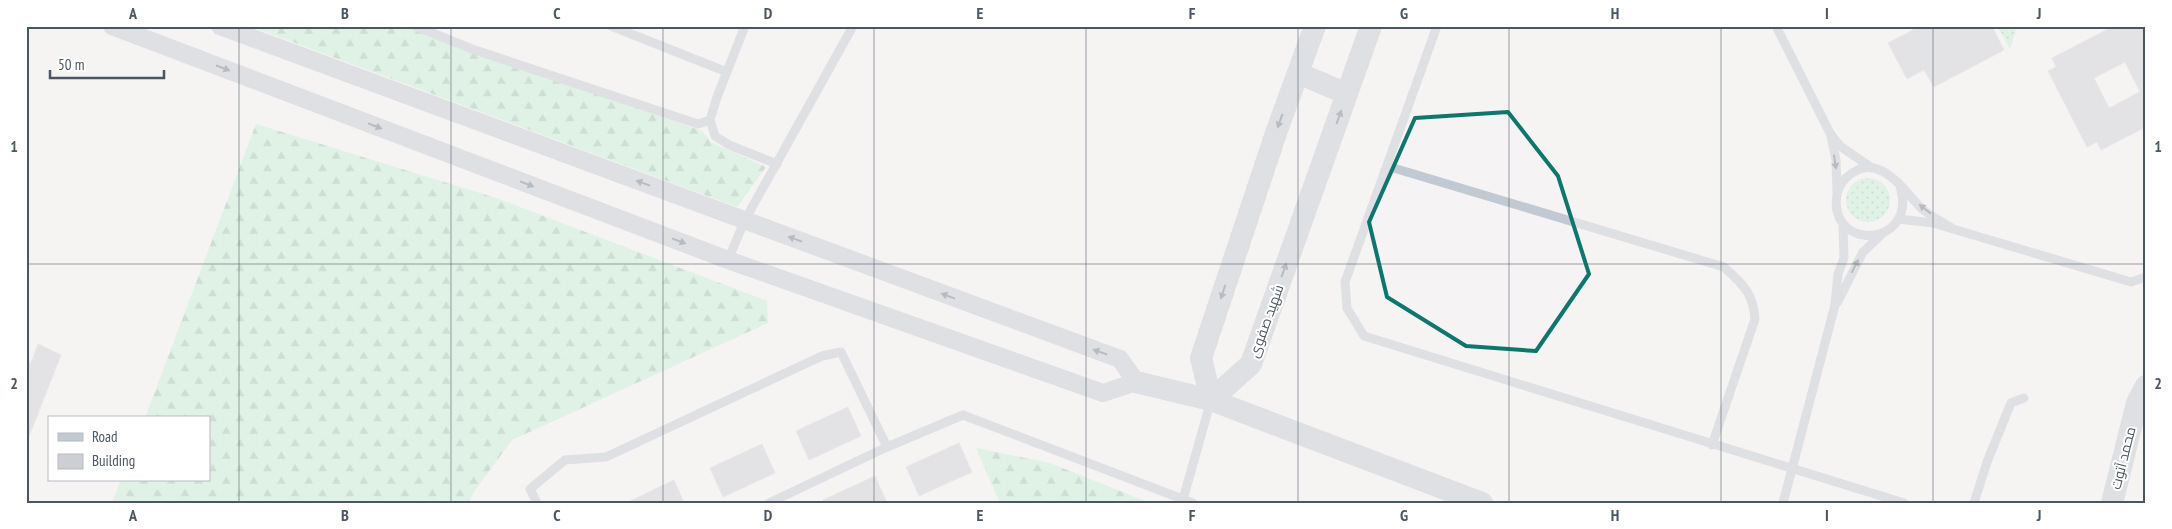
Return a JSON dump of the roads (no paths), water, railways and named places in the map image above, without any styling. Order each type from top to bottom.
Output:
[{"type":"street","points":[[112,26],[728,260],[1103,393],[1136,382],[1211,400],[1482,503]]},
{"type":"street","points":[[220,26],[1120,359],[1136,382]]},
{"type":"street","points":[[1211,400],[1202,358],[1315,26]]},
{"type":"street","name":"شهید صفوی","points":[[1211,400],[1251,364],[1371,26]]},
{"type":"street","points":[[1298,73],[1347,94]]},
{"type":"street","name":"محمد آتوت","points":[[2112,503],[2137,403],[2146,386]]},
{"type":"lane","points":[[415,26],[472,49],[698,124],[710,120]]},
{"type":"lane","points":[[611,26],[727,72]]},
{"type":"lane","points":[[745,26],[710,120],[715,136],[729,145],[777,164]]},
{"type":"lane","points":[[728,260],[744,220],[853,26]]},
{"type":"lane","points":[[1437,26],[1345,282],[1347,308],[1364,336],[1904,503]]},
{"type":"lane","points":[[1776,26],[1830,133],[1840,146],[1872,168],[1888,174],[1923,209],[1953,229]]},
{"type":"lane","points":[[1783,503],[1794,470],[1835,305],[1838,274],[1844,258],[1843,223],[1836,203],[1836,160],[1830,133]]},
{"type":"lane","points":[[1387,166],[1724,267],[1747,289],[1754,302],[1755,319],[1712,445]]},
{"type":"lane","points":[[1837,192],[1842,182],[1850,174],[1861,169],[1872,168]]},
{"type":"lane","points":[[1843,223],[1861,235],[1872,236],[1892,228],[1899,219],[1903,208],[1904,197],[1900,186]]},
{"type":"lane","points":[[1899,219],[1933,223],[2098,274],[2131,282],[2146,277]]},
{"type":"lane","points":[[1835,305],[1863,252],[1883,233]]},
{"type":"lane","points":[[537,503],[530,489],[565,460],[606,457],[822,356],[841,352],[887,447]]},
{"type":"lane","points":[[1974,503],[1987,462],[2011,403],[2024,398]]},
{"type":"lane","points":[[1182,501],[1211,400]]},
{"type":"lane","points":[[769,503],[887,447],[963,415],[1182,501],[1193,503]]}]
